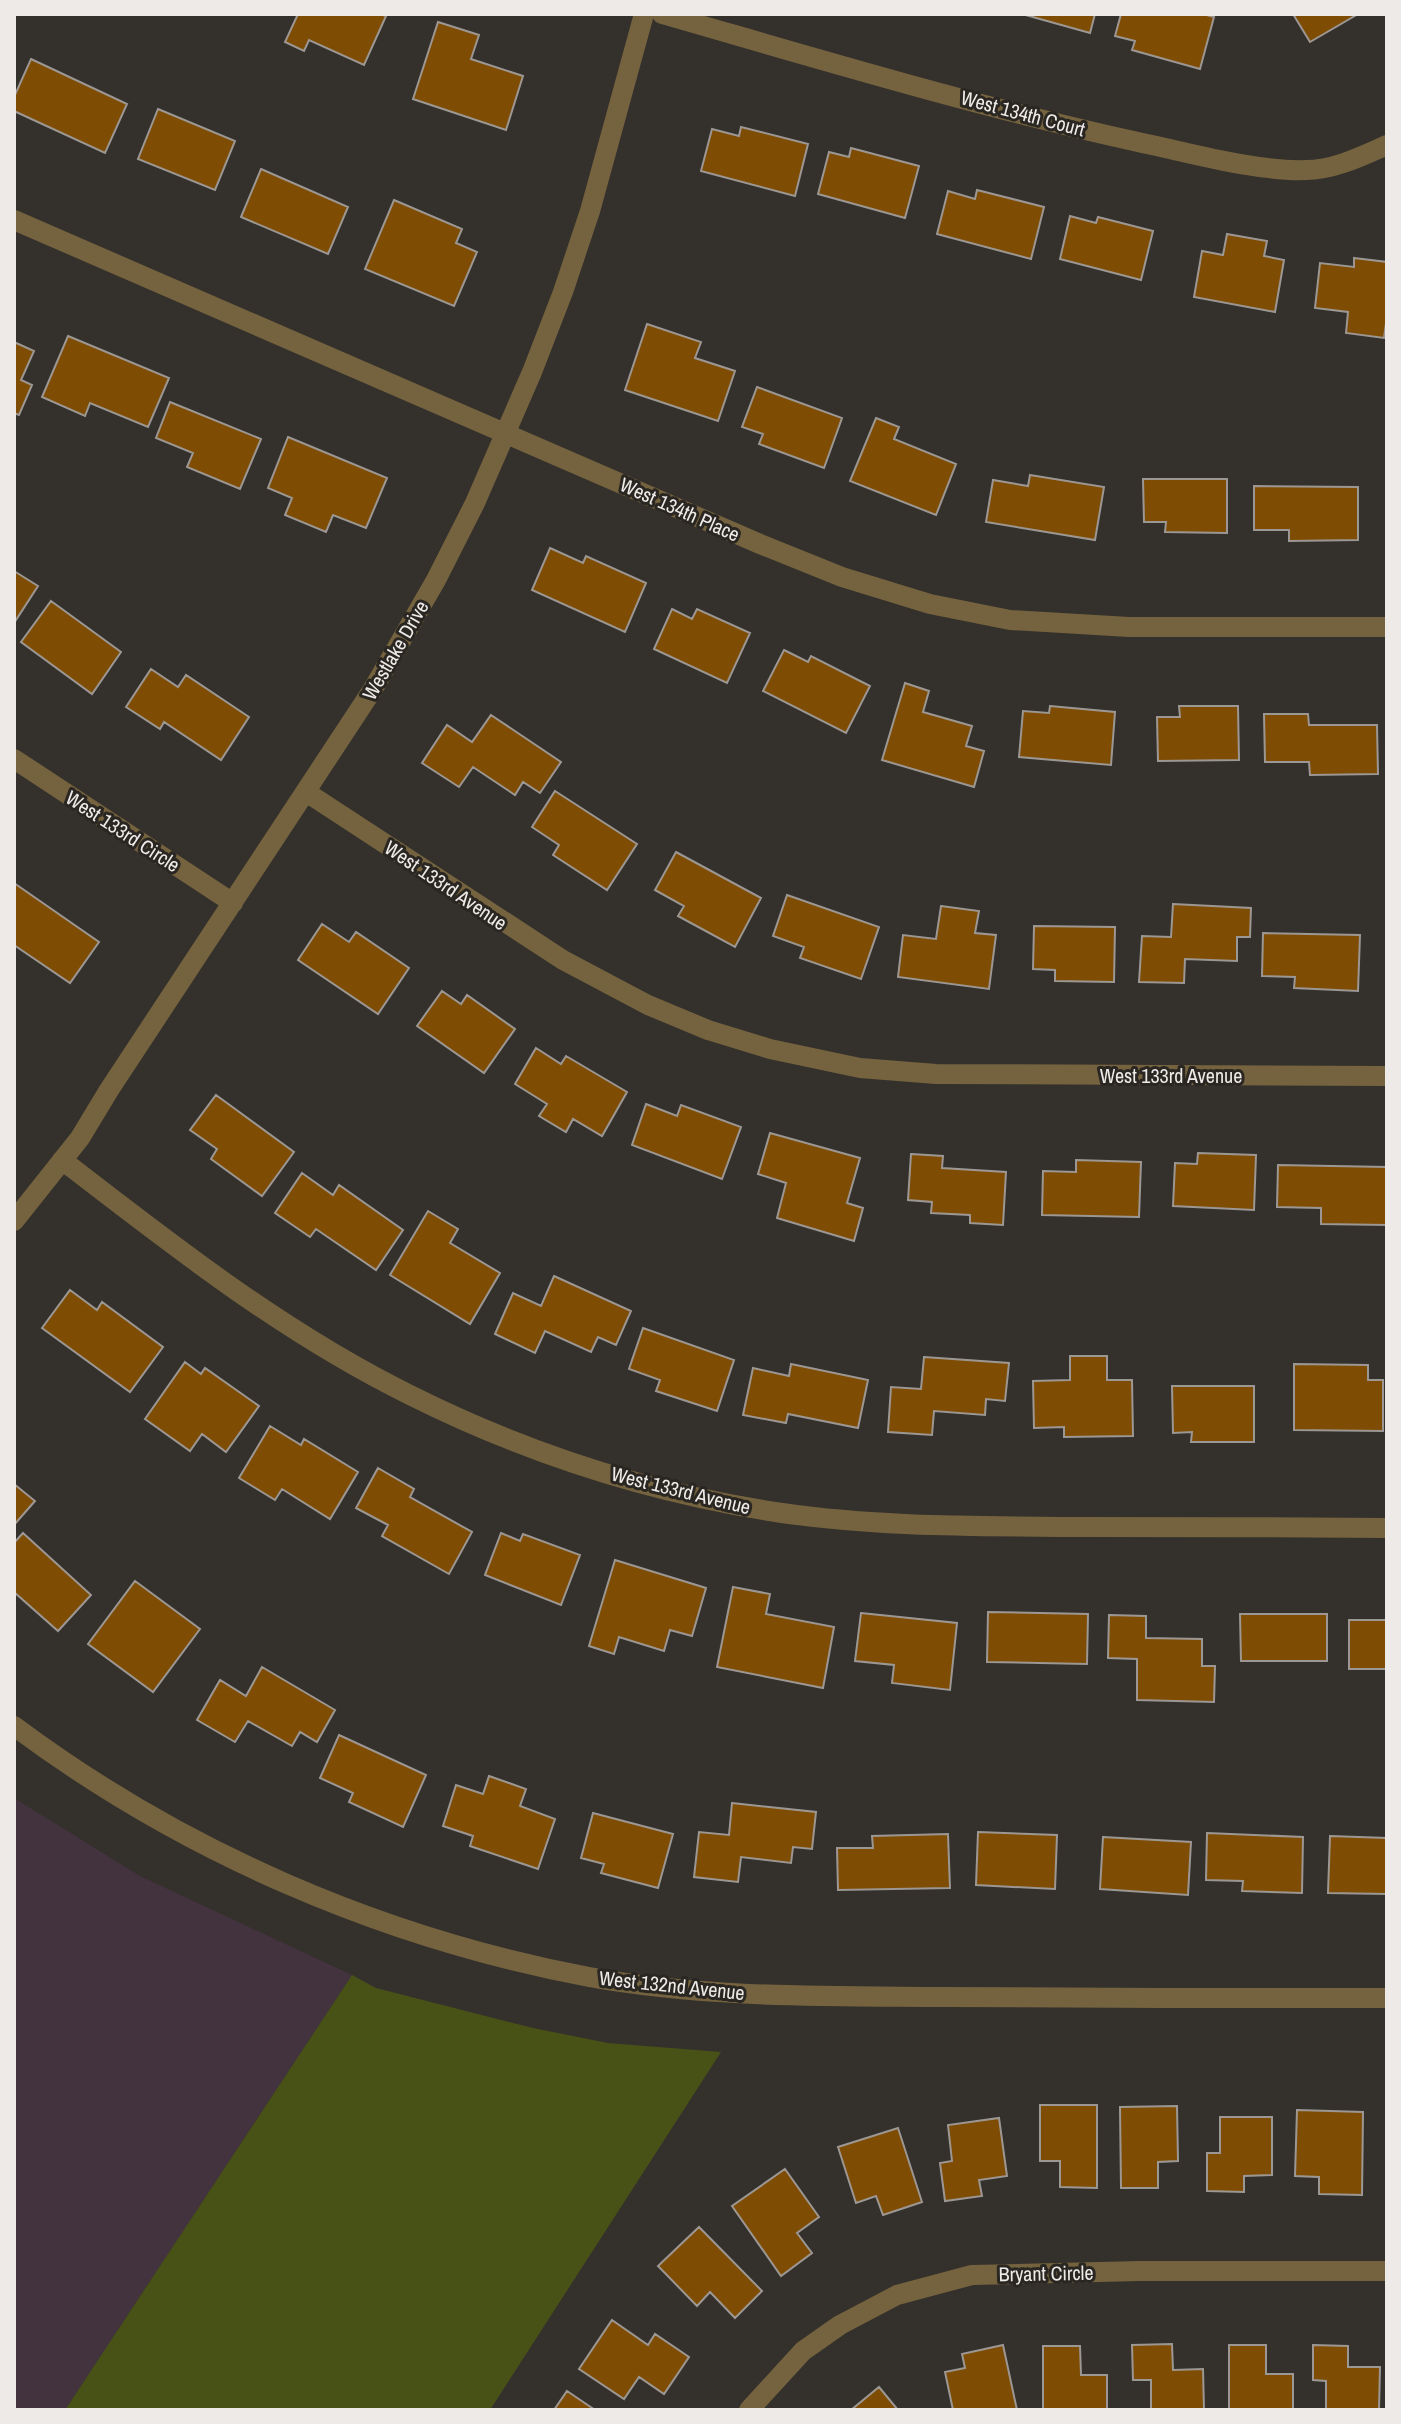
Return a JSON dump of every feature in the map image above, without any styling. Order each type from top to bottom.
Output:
[{"type":"street","name":"Westlake Drive","points":[[14,1221],[80,1138],[373,689],[436,580],[475,503],[542,345],[590,211],[644,14]]},
{"type":"street","name":"West 134th Court","points":[[662,14],[1094,132],[1196,154],[1306,170],[1354,159],[1387,145]]},
{"type":"street","name":"West 134th Place","points":[[14,220],[773,550],[842,577],[930,604],[1010,620],[1129,627],[1387,627]]},
{"type":"street","name":"West 133rd Circle","points":[[14,759],[233,903]]},
{"type":"street","name":"West 133rd Avenue","points":[[306,792],[563,960],[648,1005],[708,1030],[770,1049],[860,1068],[936,1074],[1387,1076]]},
{"type":"street","name":"West 133rd Avenue","points":[[62,1160],[216,1277],[363,1370],[465,1421],[530,1448],[631,1480],[692,1496],[782,1513],[863,1521],[964,1526],[1387,1528]]},
{"type":"street","name":"West 132nd Avenue","points":[[14,1726],[89,1779],[155,1818],[262,1873],[341,1906],[418,1933],[590,1977],[672,1988],[805,1996],[1387,1998]]},
{"type":"street","name":"Bryant Circle","points":[[749,2410],[803,2351],[840,2325],[897,2295],[972,2275],[1387,2271]]},
{"type":"shaded area","points":[[14,1798],[140,1876],[352,1975],[65,2410],[14,2410]]},
{"type":"green space","points":[[352,1975],[376,1988],[533,2028],[608,2043],[721,2052],[490,2410],[65,2410]]},
{"type":"building","points":[[298,14],[386,16],[364,65],[309,40],[304,51],[285,42]]},
{"type":"building","points":[[1022,14],[1095,14],[1090,33]]},
{"type":"building","points":[[1121,14],[1203,14],[1214,17],[1200,69],[1132,50],[1135,41],[1115,36]]},
{"type":"building","points":[[1293,14],[1358,14],[1310,42]]},
{"type":"building","points":[[438,22],[479,35],[471,59],[523,76],[506,130],[413,99]]},
{"type":"building","points":[[31,59],[127,104],[105,153],[14,111],[14,97]]},
{"type":"building","points":[[158,109],[235,141],[215,190],[138,159]]},
{"type":"building","points":[[741,127],[808,144],[795,196],[701,171],[712,129],[739,136]]},
{"type":"building","points":[[851,148],[919,166],[905,218],[818,194],[829,152],[849,157]]},
{"type":"building","points":[[261,169],[348,207],[328,254],[241,217]]},
{"type":"building","points":[[977,190],[1044,207],[1031,259],[937,234],[948,191],[975,199]]},
{"type":"building","points":[[394,200],[462,229],[456,243],[477,252],[454,306],[365,269]]},
{"type":"building","points":[[1070,216],[1096,223],[1098,217],[1153,231],[1141,280],[1060,259]]},
{"type":"building","points":[[1227,234],[1267,241],[1264,256],[1284,260],[1275,312],[1194,297],[1202,251],[1223,255]]},
{"type":"building","points":[[1354,258],[1387,262],[1384,338],[1346,333],[1348,312],[1315,308],[1320,263],[1354,267]]},
{"type":"building","points":[[647,324],[701,342],[695,358],[735,371],[718,421],[625,390]]},
{"type":"building","points":[[68,336],[169,378],[148,427],[90,403],[85,416],[42,397]]},
{"type":"building","points":[[14,342],[34,351],[21,380],[32,385],[19,415],[14,413]]},
{"type":"building","points":[[757,387],[842,418],[824,468],[759,444],[763,434],[742,427]]},
{"type":"building","points":[[170,402],[261,439],[240,489],[187,467],[193,453],[156,438]]},
{"type":"building","points":[[876,418],[899,427],[894,439],[956,464],[936,515],[850,481]]},
{"type":"building","points":[[288,437],[387,478],[366,528],[333,515],[326,532],[285,515],[292,498],[268,488]]},
{"type":"building","points":[[1030,475],[1104,487],[1095,540],[986,522],[993,480],[1028,486]]},
{"type":"building","points":[[1143,479],[1227,479],[1227,533],[1165,532],[1166,522],[1144,522]]},
{"type":"building","points":[[1254,486],[1358,487],[1358,540],[1289,541],[1289,530],[1254,530]]},
{"type":"building","points":[[550,548],[583,563],[586,556],[646,583],[625,632],[532,590]]},
{"type":"building","points":[[14,571],[38,586],[14,623]]},
{"type":"building","points":[[51,601],[121,652],[92,694],[21,642]]},
{"type":"building","points":[[672,609],[692,619],[697,609],[750,633],[727,683],[654,649]]},
{"type":"building","points":[[784,650],[808,662],[811,656],[870,686],[846,733],[763,691]]},
{"type":"building","points":[[151,669],[178,687],[186,675],[249,717],[221,760],[164,722],[160,729],[126,707]]},
{"type":"building","points":[[905,683],[929,691],[923,712],[972,726],[966,746],[984,751],[974,787],[882,760]]},
{"type":"building","points":[[1050,706],[1115,712],[1111,765],[1019,757],[1023,711],[1049,713]]},
{"type":"building","points":[[1179,706],[1238,706],[1239,760],[1158,761],[1157,717],[1180,717]]},
{"type":"building","points":[[1264,714],[1308,714],[1309,725],[1377,725],[1378,774],[1310,775],[1309,762],[1265,762]]},
{"type":"building","points":[[491,715],[561,762],[540,793],[523,782],[515,795],[473,767],[459,787],[422,763],[447,725],[472,742]]},
{"type":"building","points":[[555,791],[637,844],[607,890],[553,855],[559,845],[532,827]]},
{"type":"building","points":[[676,852],[761,898],[735,947],[678,916],[684,906],[655,890]]},
{"type":"building","points":[[14,883],[99,942],[70,983],[14,945]]},
{"type":"building","points":[[787,895],[879,927],[861,979],[800,958],[804,947],[773,936]]},
{"type":"building","points":[[1173,904],[1251,908],[1250,937],[1237,937],[1237,961],[1185,959],[1184,983],[1139,982],[1142,936],[1171,937]]},
{"type":"building","points":[[941,906],[979,911],[975,933],[996,935],[989,989],[898,977],[903,935],[936,939]]},
{"type":"building","points":[[322,924],[349,942],[356,932],[409,968],[378,1014],[298,960]]},
{"type":"building","points":[[1034,926],[1115,927],[1114,982],[1055,981],[1055,970],[1033,969]]},
{"type":"building","points":[[1263,933],[1360,935],[1358,991],[1294,988],[1295,977],[1262,976]]},
{"type":"building","points":[[442,991],[461,1004],[467,995],[515,1029],[484,1073],[417,1026]]},
{"type":"building","points":[[536,1048],[561,1064],[566,1056],[627,1092],[602,1136],[573,1119],[566,1132],[539,1116],[547,1104],[515,1084]]},
{"type":"building","points":[[216,1095],[294,1152],[262,1196],[211,1159],[217,1149],[190,1130]]},
{"type":"building","points":[[646,1104],[677,1116],[681,1105],[741,1127],[722,1179],[632,1145]]},
{"type":"building","points":[[770,1133],[860,1158],[847,1203],[863,1208],[854,1241],[777,1218],[786,1183],[758,1174]]},
{"type":"building","points":[[1198,1153],[1256,1155],[1254,1210],[1173,1206],[1175,1163],[1197,1164]]},
{"type":"building","points":[[911,1154],[943,1156],[942,1168],[1006,1172],[1003,1225],[970,1223],[970,1215],[931,1213],[932,1202],[908,1200]]},
{"type":"building","points":[[1076,1160],[1141,1162],[1139,1217],[1042,1215],[1043,1171],[1076,1172]]},
{"type":"building","points":[[1278,1165],[1387,1167],[1387,1225],[1321,1224],[1321,1208],[1277,1207]]},
{"type":"building","points":[[302,1173],[333,1195],[339,1185],[403,1230],[376,1270],[316,1229],[310,1237],[275,1213]]},
{"type":"building","points":[[428,1211],[458,1229],[450,1243],[500,1273],[470,1324],[390,1275]]},
{"type":"building","points":[[554,1276],[631,1311],[616,1345],[598,1337],[591,1352],[545,1331],[535,1353],[495,1334],[513,1293],[541,1306]]},
{"type":"building","points":[[70,1290],[97,1310],[102,1302],[163,1347],[130,1392],[42,1328]]},
{"type":"building","points":[[643,1328],[734,1360],[717,1411],[656,1391],[660,1380],[629,1369]]},
{"type":"building","points":[[1070,1356],[1107,1356],[1107,1380],[1132,1380],[1133,1436],[1064,1437],[1064,1427],[1034,1428],[1033,1381],[1070,1380]]},
{"type":"building","points":[[924,1357],[1009,1363],[1005,1401],[986,1399],[985,1415],[934,1411],[932,1435],[888,1432],[891,1387],[921,1389]]},
{"type":"building","points":[[185,1362],[201,1374],[205,1368],[259,1406],[226,1452],[202,1434],[190,1451],[145,1419]]},
{"type":"building","points":[[791,1364],[868,1380],[858,1428],[788,1414],[786,1423],[743,1415],[753,1368],[789,1376]]},
{"type":"building","points":[[1294,1364],[1368,1365],[1368,1380],[1383,1380],[1383,1431],[1294,1430]]},
{"type":"building","points":[[1172,1386],[1254,1386],[1254,1442],[1191,1442],[1192,1432],[1173,1433]]},
{"type":"building","points":[[270,1426],[301,1445],[304,1439],[358,1472],[330,1519],[282,1489],[275,1500],[239,1478]]},
{"type":"building","points":[[378,1468],[414,1489],[410,1497],[472,1532],[449,1574],[382,1536],[388,1525],[356,1508]]},
{"type":"building","points":[[14,1484],[35,1501],[14,1525]]},
{"type":"building","points":[[23,1533],[91,1595],[58,1631],[14,1592],[14,1543]]},
{"type":"building","points":[[501,1533],[520,1541],[523,1534],[580,1555],[561,1605],[485,1575]]},
{"type":"building","points":[[615,1560],[706,1588],[692,1636],[670,1630],[664,1651],[619,1637],[614,1654],[589,1646]]},
{"type":"building","points":[[135,1581],[200,1629],[153,1692],[88,1644]]},
{"type":"building","points":[[733,1587],[770,1594],[766,1614],[834,1627],[823,1688],[717,1667]]},
{"type":"building","points":[[988,1612],[1088,1614],[1087,1664],[987,1662]]},
{"type":"building","points":[[861,1613],[957,1623],[950,1690],[892,1683],[894,1665],[855,1661]]},
{"type":"building","points":[[1240,1614],[1327,1614],[1327,1661],[1241,1661]]},
{"type":"building","points":[[1109,1615],[1146,1616],[1146,1638],[1202,1639],[1202,1666],[1215,1666],[1214,1702],[1137,1700],[1137,1659],[1108,1658]]},
{"type":"building","points":[[1349,1620],[1387,1620],[1387,1669],[1349,1669]]},
{"type":"building","points":[[262,1667],[335,1710],[317,1742],[300,1732],[292,1746],[248,1721],[235,1742],[197,1720],[220,1680],[246,1696]]},
{"type":"building","points":[[339,1735],[426,1775],[403,1827],[349,1802],[353,1793],[320,1778]]},
{"type":"building","points":[[489,1776],[526,1789],[520,1806],[555,1819],[538,1869],[470,1846],[473,1836],[443,1826],[456,1785],[483,1794]]},
{"type":"building","points":[[732,1803],[816,1812],[812,1849],[793,1847],[791,1863],[741,1857],[738,1882],[694,1877],[699,1832],[729,1835]]},
{"type":"building","points":[[593,1813],[673,1834],[658,1888],[601,1873],[604,1864],[581,1858]]},
{"type":"building","points":[[978,1832],[1057,1835],[1055,1889],[976,1885]]},
{"type":"building","points":[[1207,1833],[1303,1837],[1302,1893],[1242,1891],[1243,1881],[1206,1880]]},
{"type":"building","points":[[948,1834],[950,1888],[838,1890],[837,1848],[873,1848],[872,1836]]},
{"type":"building","points":[[1330,1836],[1387,1838],[1387,1894],[1328,1893]]},
{"type":"building","points":[[1103,1837],[1191,1842],[1188,1895],[1100,1889]]},
{"type":"building","points":[[1040,2105],[1097,2105],[1097,2188],[1060,2187],[1060,2161],[1040,2161]]},
{"type":"building","points":[[1177,2106],[1178,2161],[1158,2162],[1158,2188],[1121,2188],[1120,2107]]},
{"type":"building","points":[[1297,2110],[1363,2112],[1362,2195],[1319,2194],[1319,2177],[1295,2176]]},
{"type":"building","points":[[1220,2117],[1272,2117],[1272,2175],[1244,2176],[1244,2192],[1207,2191],[1207,2153],[1220,2153]]},
{"type":"building","points":[[999,2118],[1007,2176],[979,2180],[982,2196],[945,2201],[940,2163],[952,2161],[948,2125]]},
{"type":"building","points":[[898,2128],[922,2202],[883,2215],[876,2196],[856,2203],[838,2147]]},
{"type":"building","points":[[785,2169],[819,2217],[797,2233],[812,2253],[781,2276],[732,2206]]},
{"type":"building","points":[[699,2227],[762,2291],[735,2318],[710,2292],[697,2306],[658,2266]]},
{"type":"building","points":[[612,2320],[648,2345],[655,2334],[689,2357],[664,2394],[639,2377],[624,2399],[579,2369]]},
{"type":"building","points":[[1172,2344],[1173,2370],[1203,2369],[1204,2410],[1151,2410],[1151,2380],[1133,2380],[1132,2345]]},
{"type":"building","points":[[1003,2345],[1017,2410],[953,2410],[945,2372],[965,2368],[962,2354]]},
{"type":"building","points":[[1229,2345],[1266,2345],[1266,2374],[1293,2374],[1293,2410],[1229,2410]]},
{"type":"building","points":[[1313,2345],[1348,2346],[1348,2367],[1380,2367],[1379,2410],[1326,2410],[1326,2381],[1313,2380]]},
{"type":"building","points":[[1043,2346],[1080,2346],[1081,2375],[1107,2375],[1107,2410],[1043,2410]]},
{"type":"building","points":[[879,2387],[898,2410],[851,2410]]},
{"type":"building","points":[[567,2391],[595,2410],[554,2410]]}]
